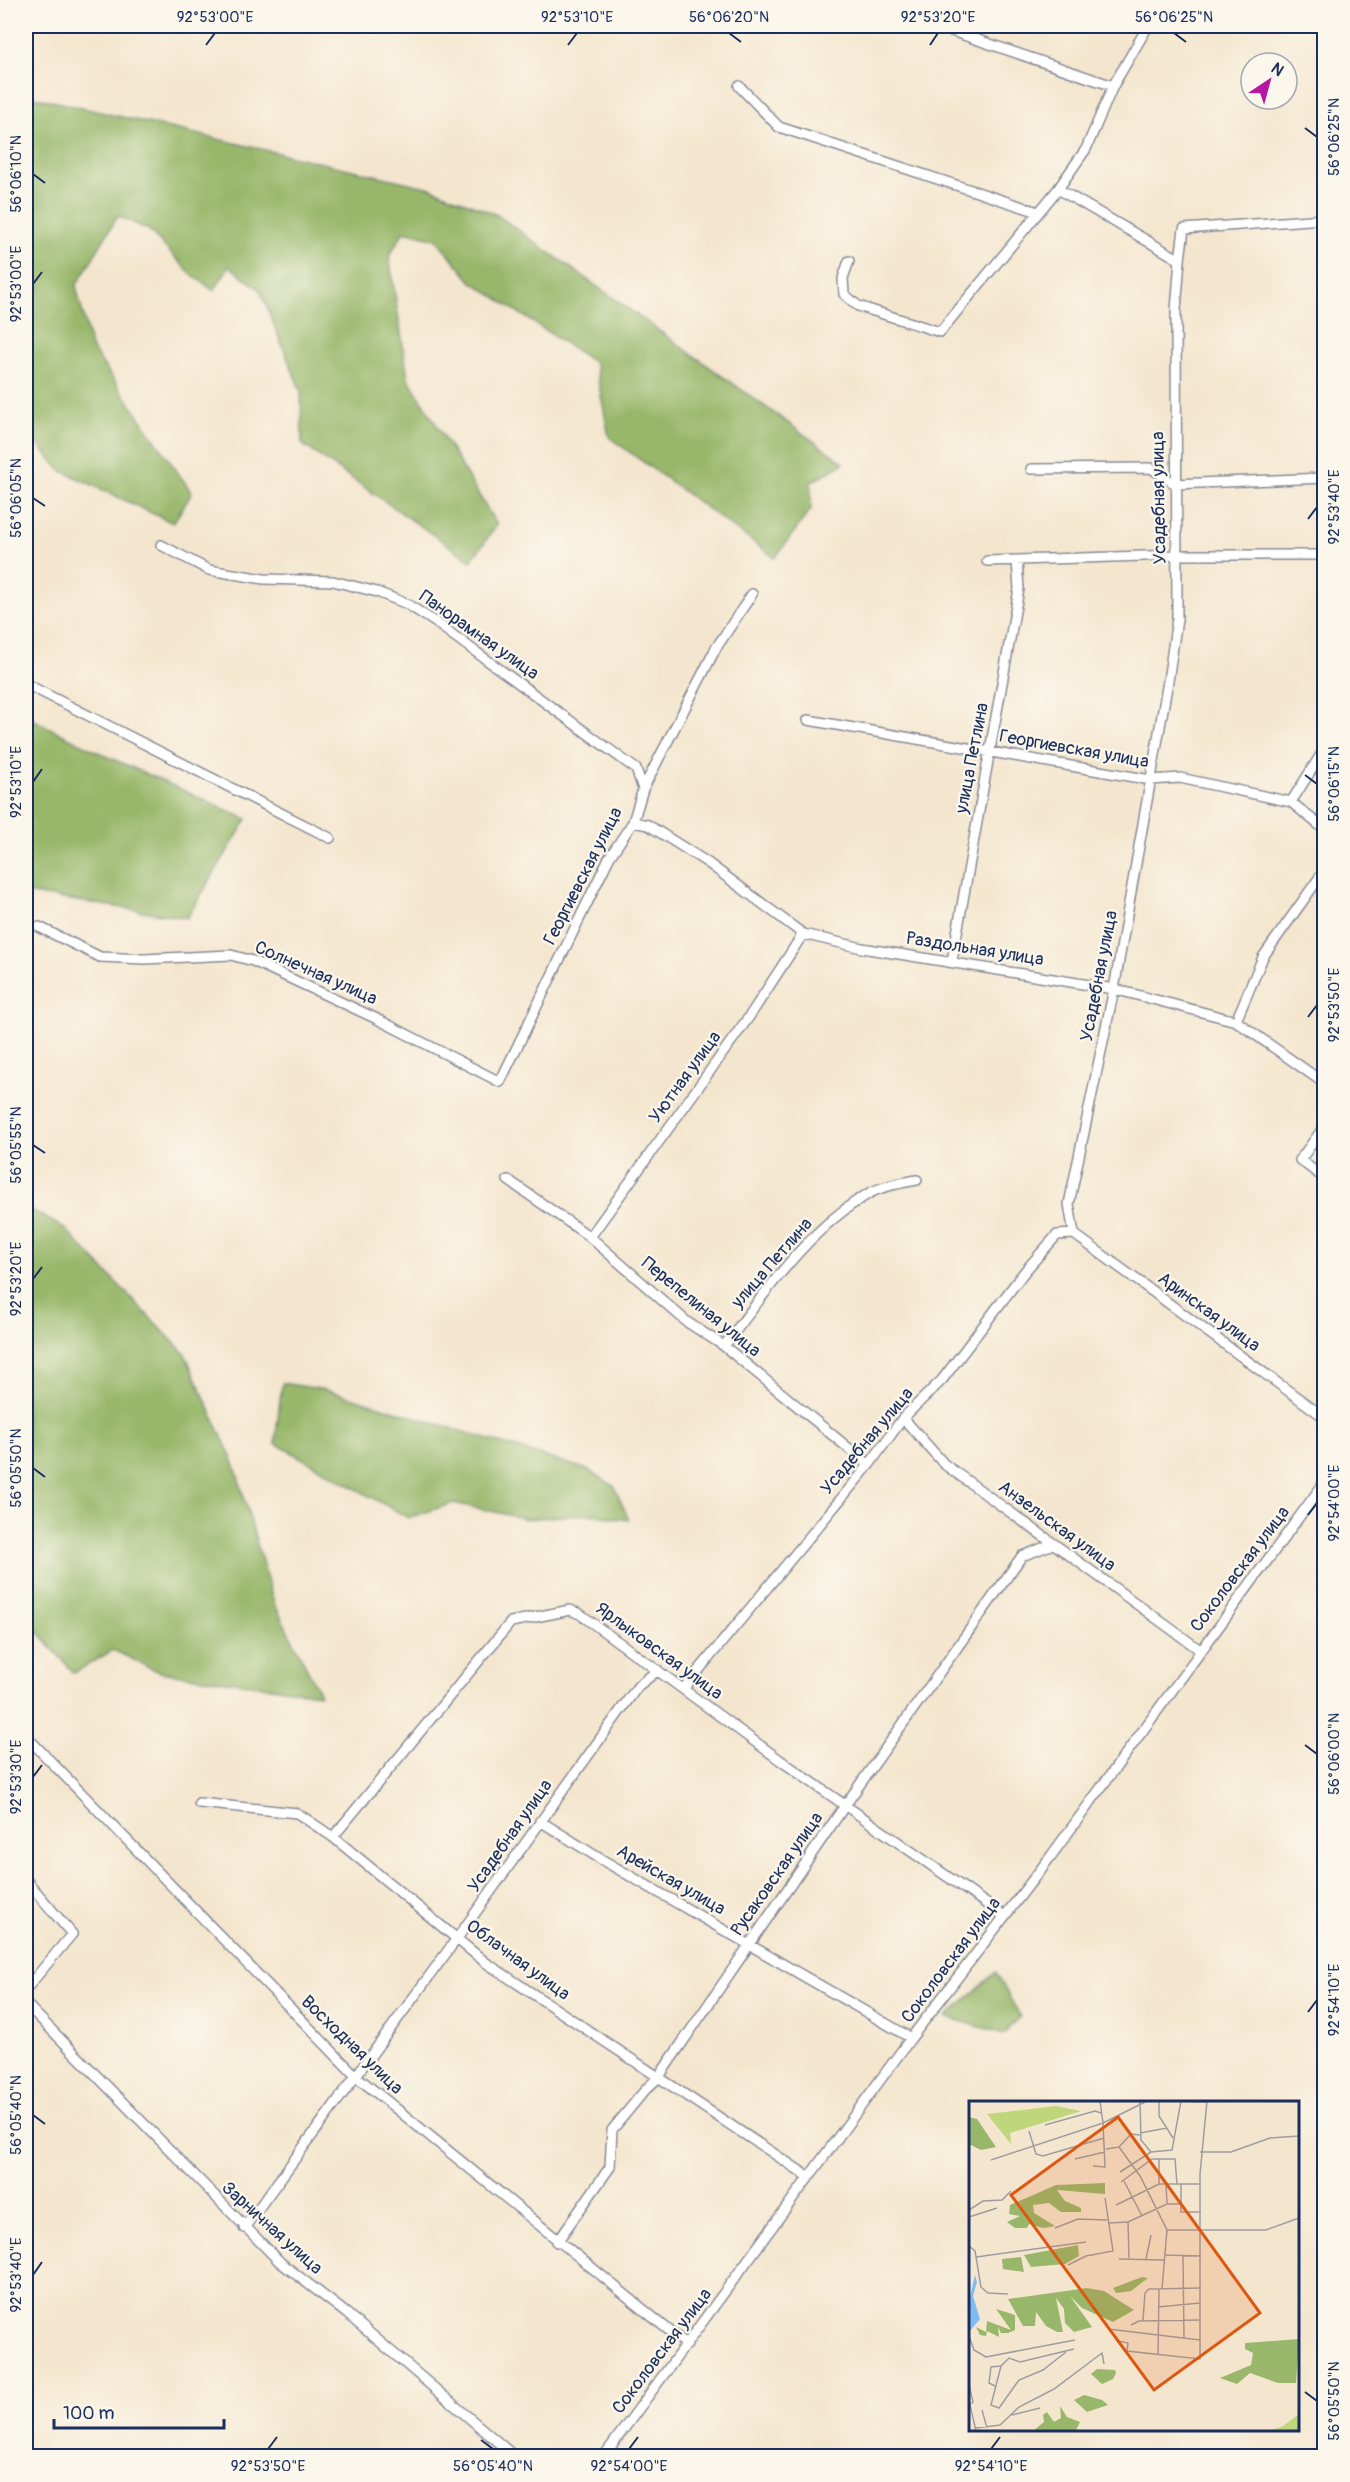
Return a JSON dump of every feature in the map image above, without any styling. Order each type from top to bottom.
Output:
[{"type":"street","points":[[937,26],[1113,86]]},
{"type":"street","points":[[849,261],[843,278],[844,294],[858,306],[940,332],[1058,189],[1086,149],[1113,86],[1148,26]]},
{"type":"street","points":[[739,86],[779,127],[1038,212]]},
{"type":"street","points":[[1058,189],[1180,260]]},
{"type":"street","name":"Усадебная улица","points":[[684,1688],[869,1465],[903,1418],[942,1380],[1025,1271],[1057,1235],[1074,1234],[1070,1204],[1114,989],[1177,619],[1176,310],[1184,230],[1324,219]]},
{"type":"street","points":[[1031,469],[1151,468],[1175,484],[1324,478]]},
{"type":"street","name":"Панорамная улица","points":[[161,545],[209,570],[264,579],[333,581],[377,592],[407,604],[435,621],[636,769],[643,789]]},
{"type":"street","points":[[987,561],[1177,555],[1324,555]]},
{"type":"street","name":"улица Петлина","points":[[952,961],[1019,590],[1017,561]]},
{"type":"street","name":"Георгиевская улица","points":[[500,1082],[609,858],[633,822],[643,789],[716,648],[752,594]]},
{"type":"street","points":[[26,684],[330,838]]},
{"type":"street","name":"Георгиевская улица","points":[[808,720],[1151,780],[1180,778],[1291,802],[1324,829]]},
{"type":"street","points":[[1291,802],[1324,750]]},
{"type":"street","name":"Раздольная улица","points":[[633,822],[648,825],[708,863],[803,934],[862,948],[1114,989],[1236,1021],[1324,1083]]},
{"type":"street","points":[[1236,1021],[1263,957],[1324,871]]},
{"type":"street","name":"Солнечная улица","points":[[39,927],[100,957],[144,959],[231,955],[253,961],[377,1019],[500,1082]]},
{"type":"street","name":"Уютная улица","points":[[590,1237],[751,1014],[803,934]]},
{"type":"street","points":[[1324,1127],[1300,1160],[1324,1178]]},
{"type":"street","name":"Перепелиная улица","points":[[508,1180],[590,1237],[687,1322],[724,1346],[869,1465]]},
{"type":"street","name":"улица Петлина","points":[[724,1346],[790,1261],[818,1231],[869,1193],[917,1180]]},
{"type":"street","name":"Аринская улица","points":[[1074,1234],[1324,1417]]},
{"type":"street","name":"Анзельская улица","points":[[903,1418],[944,1464],[1200,1650]]},
{"type":"street","name":"Соколовская улица","points":[[604,2457],[911,2038],[1051,1856],[1324,1483]]},
{"type":"street","name":"Русаковская улица","points":[[557,2242],[610,2167],[612,2130],[658,2078],[846,1804],[1022,1556],[1053,1544]]},
{"type":"street","name":"Ярлыковская улица","points":[[333,1837],[511,1622],[570,1610],[580,1614],[780,1760],[1004,1916]]},
{"type":"street","name":"Усадебная улица","points":[[244,2228],[458,1937],[638,1686],[657,1670]]},
{"type":"street","name":"Восходная улица","points":[[26,1736],[356,2076],[557,2242],[687,2345]]},
{"type":"street","name":"Облачная улица","points":[[199,1803],[297,1813],[333,1837],[458,1937],[485,1962],[809,2177]]},
{"type":"street","name":"Арейская улица","points":[[540,1821],[911,2038]]},
{"type":"street","points":[[26,1880],[72,1934],[26,1989]]},
{"type":"street","name":"Зарничная улица","points":[[26,2004],[244,2228],[280,2262],[346,2313],[514,2457]]},
{"type":"green space","points":[[26,95],[431,188],[497,215],[844,463],[811,482],[811,509],[775,558],[609,437],[595,363],[472,282],[436,239],[404,231],[389,256],[408,378],[497,525],[471,561],[302,444],[301,392],[260,290],[229,266],[214,291],[190,273],[149,230],[118,216],[76,286],[91,347],[192,493],[173,523],[60,470],[26,431]]},
{"type":"green space","points":[[26,716],[102,754],[247,819],[187,918],[26,893]]},
{"type":"green space","points":[[26,1207],[64,1228],[185,1354],[235,1466],[274,1603],[320,1694],[159,1672],[113,1650],[74,1673],[28,1620],[26,1615]]},
{"type":"green space","points":[[282,1383],[327,1390],[588,1470],[614,1486],[629,1520],[589,1514],[526,1519],[454,1503],[408,1518],[275,1443]]},
{"type":"green space","points":[[996,1972],[1020,2017],[1004,2034],[946,2017]]}]
